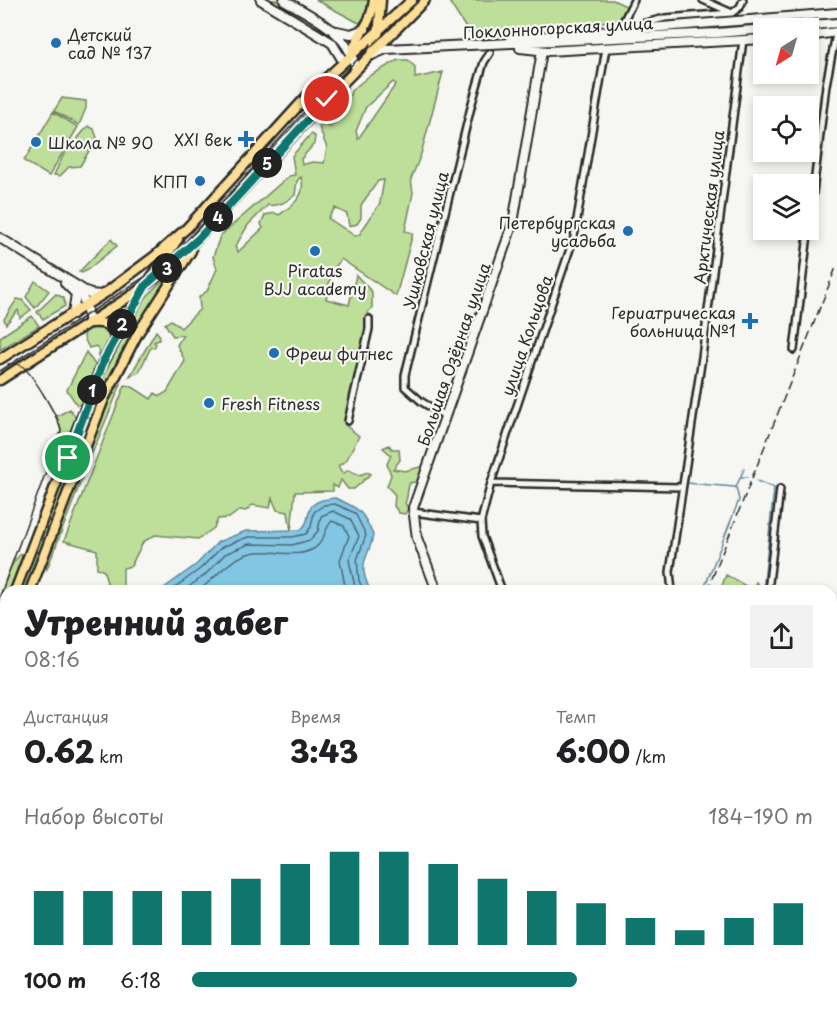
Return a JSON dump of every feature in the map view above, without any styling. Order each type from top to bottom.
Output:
[{"type":"main road","points":[[261,0],[332,43],[344,61]]},
{"type":"main road","points":[[284,0],[333,29],[351,34],[367,27]]},
{"type":"main road","points":[[17,585],[115,338],[146,285],[187,228],[310,93],[412,0]]},
{"type":"main road","points":[[0,380],[146,285],[199,238],[270,159],[425,0]]},
{"type":"main road","points":[[352,53],[354,44],[367,27],[379,2]]},
{"type":"main road","points":[[379,2],[392,14],[402,10]]},
{"type":"main road","points":[[370,56],[377,42],[379,2]]},
{"type":"main road","name":"Поклонногорская улица","points":[[394,31],[396,41],[401,46],[493,41],[621,27],[837,13]]},
{"type":"main road","name":"Поклонногорская улица","points":[[370,56],[386,49],[717,33],[837,22]]},
{"type":"main road","points":[[333,29],[347,44],[356,70]]},
{"type":"main road","points":[[819,35],[837,33]]},
{"type":"main road","name":"Поклонногорская улица","points":[[492,44],[543,51],[753,40]]},
{"type":"main road","name":"Большая Озёрная улица","points":[[435,585],[417,538],[413,512],[513,223],[543,51]]},
{"type":"main road","points":[[0,359],[101,295],[145,264],[187,228]]},
{"type":"main road","points":[[0,238],[90,294],[101,295]]},
{"type":"main road","points":[[32,585],[104,399],[131,346],[199,238]]},
{"type":"main road","points":[[0,244],[73,289],[76,300],[73,314]]},
{"type":"main road","points":[[76,285],[86,305],[88,323]]},
{"type":"main road","points":[[88,323],[108,325],[114,331],[115,338]]},
{"type":"main road","points":[[67,455],[71,462],[80,460]]},
{"type":"street","points":[[621,27],[634,0]]},
{"type":"street","points":[[703,0],[732,13]]},
{"type":"street","points":[[621,27],[665,18],[732,13],[740,7],[743,0]]},
{"type":"street","points":[[794,350],[826,85],[837,33]]},
{"type":"street","name":"Арктическая улица","points":[[671,585],[670,572],[702,357],[743,40]]},
{"type":"street","name":"улица Кольцова","points":[[500,585],[482,536],[481,521],[491,483],[574,237],[606,48]]},
{"type":"street","name":"Ушковская улица","points":[[445,416],[422,402],[405,387],[405,375],[472,103],[484,62],[490,53]]},
{"type":"street","points":[[348,421],[367,339],[369,319]]},
{"type":"street","points":[[491,483],[682,487]]},
{"type":"street","points":[[769,585],[780,489]]},
{"type":"street","points":[[413,512],[481,521]]},
{"type":"green space","points":[[270,0],[278,0],[328,31],[326,35]]},
{"type":"green space","points":[[316,0],[370,0],[368,15],[359,23]]},
{"type":"green space","points":[[448,0],[613,0],[628,7],[623,20],[469,33]]},
{"type":"green space","points":[[398,60],[408,60],[415,67],[415,78],[443,72],[421,154],[411,179],[413,193],[405,231],[413,233],[396,296],[341,259],[331,273],[326,299],[349,305],[356,275],[372,292],[372,308],[367,313],[371,315],[370,336],[349,425],[345,425],[359,436],[346,461],[338,466],[343,474],[348,470],[360,475],[367,472],[371,474],[354,489],[348,489],[341,480],[338,488],[333,485],[333,491],[295,492],[291,531],[288,512],[277,510],[272,498],[270,508],[252,505],[246,511],[240,510],[229,518],[218,519],[214,528],[198,539],[155,535],[143,542],[131,566],[123,568],[123,585],[108,585],[104,571],[97,568],[97,550],[64,541],[125,385],[131,386],[151,399],[155,393],[160,396],[167,392],[185,361],[177,345],[183,335],[173,336],[165,324],[171,320],[181,328],[200,309],[199,297],[207,291],[217,269],[213,257],[220,236],[289,176],[295,175],[292,156],[311,134],[315,136],[314,144],[301,159],[302,165],[312,162],[324,163],[327,148],[319,127],[322,123],[330,127],[335,122],[337,111],[348,101],[351,91],[369,76]],"holes":[[[393,82],[396,84],[358,139],[356,131],[366,107]],[[301,177],[302,190],[298,199],[279,215],[275,213],[265,215],[261,224],[263,228],[238,252],[235,247],[248,225],[268,205],[279,204],[295,195],[297,181]],[[384,180],[380,203],[359,235],[355,236],[328,218],[335,208],[347,214],[349,226],[357,224],[361,218],[361,205],[378,181]]]},
{"type":"green space","points":[[62,98],[86,101],[86,108],[79,125],[54,111]]},
{"type":"green space","points":[[53,112],[78,127],[49,176],[24,161]]},
{"type":"green space","points":[[88,126],[94,129],[97,138],[80,166],[69,167],[60,176],[54,175],[63,156]]},
{"type":"green space","points":[[111,239],[117,246],[87,270],[79,272]]},
{"type":"green space","points":[[167,277],[119,356],[75,455],[109,359],[120,336],[133,314]]},
{"type":"green space","points":[[35,281],[49,291],[35,308],[26,297]]},
{"type":"green space","points":[[56,294],[64,298],[65,306],[43,319],[37,312]]},
{"type":"green space","points":[[17,299],[22,300],[31,310],[20,318],[18,310],[6,324],[4,319]]},
{"type":"green space","points":[[32,316],[39,326],[0,350],[0,337]]},
{"type":"green space","points":[[99,325],[105,325],[111,334],[102,353],[97,356],[100,352],[96,346],[89,348],[84,338],[85,332]]},
{"type":"green space","points":[[156,331],[160,336],[159,340],[154,342],[156,344],[154,348],[151,347],[139,372],[130,376]]},
{"type":"green space","points":[[86,352],[96,366],[81,404],[77,405],[67,390]]},
{"type":"green space","points":[[121,384],[83,475],[80,474],[104,411]]},
{"type":"green space","points":[[70,409],[76,418],[60,454],[56,450],[61,431],[57,416]]},
{"type":"green space","points":[[389,445],[392,449],[399,449],[400,460],[393,469],[405,471],[420,467],[423,469],[419,481],[410,483],[405,503],[408,508],[405,514],[399,513],[394,506],[395,495],[387,486],[391,475],[387,464],[391,455],[383,448]]},
{"type":"green space","points":[[65,473],[69,475],[26,585],[22,585]]},
{"type":"green space","points":[[79,478],[82,479],[47,569],[46,565]]},
{"type":"green space","points":[[21,554],[24,557],[13,585],[5,585],[11,566]]},
{"type":"green space","points":[[726,575],[744,585],[722,585]]},
{"type":"water","points":[[335,498],[350,505],[363,515],[373,535],[364,566],[368,585],[168,585],[197,564],[218,542],[246,531],[300,530],[305,526],[311,507],[323,500]]},
{"type":"waterway","points":[[705,585],[739,500],[736,487],[744,469]]},
{"type":"waterway","points":[[741,477],[748,477]]},
{"type":"waterway","points":[[519,481],[680,483]]},
{"type":"waterway","points":[[757,481],[774,488],[764,585]]},
{"type":"waterway","points":[[686,483],[735,487]]},
{"type":"tram line","points":[[0,371],[166,263],[316,99],[420,0]]},
{"type":"tram line","points":[[4,585],[61,431],[32,377],[22,366],[8,364]]},
{"type":"railway","points":[[709,585],[837,265]]},
{"type":"place","name":"Детский сад № 137","points":[[56,43]]},
{"type":"place","name":"XXI век","points":[[246,139]]},
{"type":"place","name":"Школа № 90","points":[[36,142]]},
{"type":"place","name":"КПП","points":[[200,181]]},
{"type":"place","name":"Петербургская усадьба","points":[[628,231]]},
{"type":"place","name":"Piratas BJJ academy","points":[[315,251]]},
{"type":"place","name":"Гериатрическая больница №1","points":[[750,321]]},
{"type":"place","name":"Фреш фитнес","points":[[274,353]]},
{"type":"place","name":"Fresh Fitness","points":[[209,403]]},
{"type":"route","points":[[68,458],[67,455],[104,360],[146,285],[173,264],[199,238],[327,99]]}]
